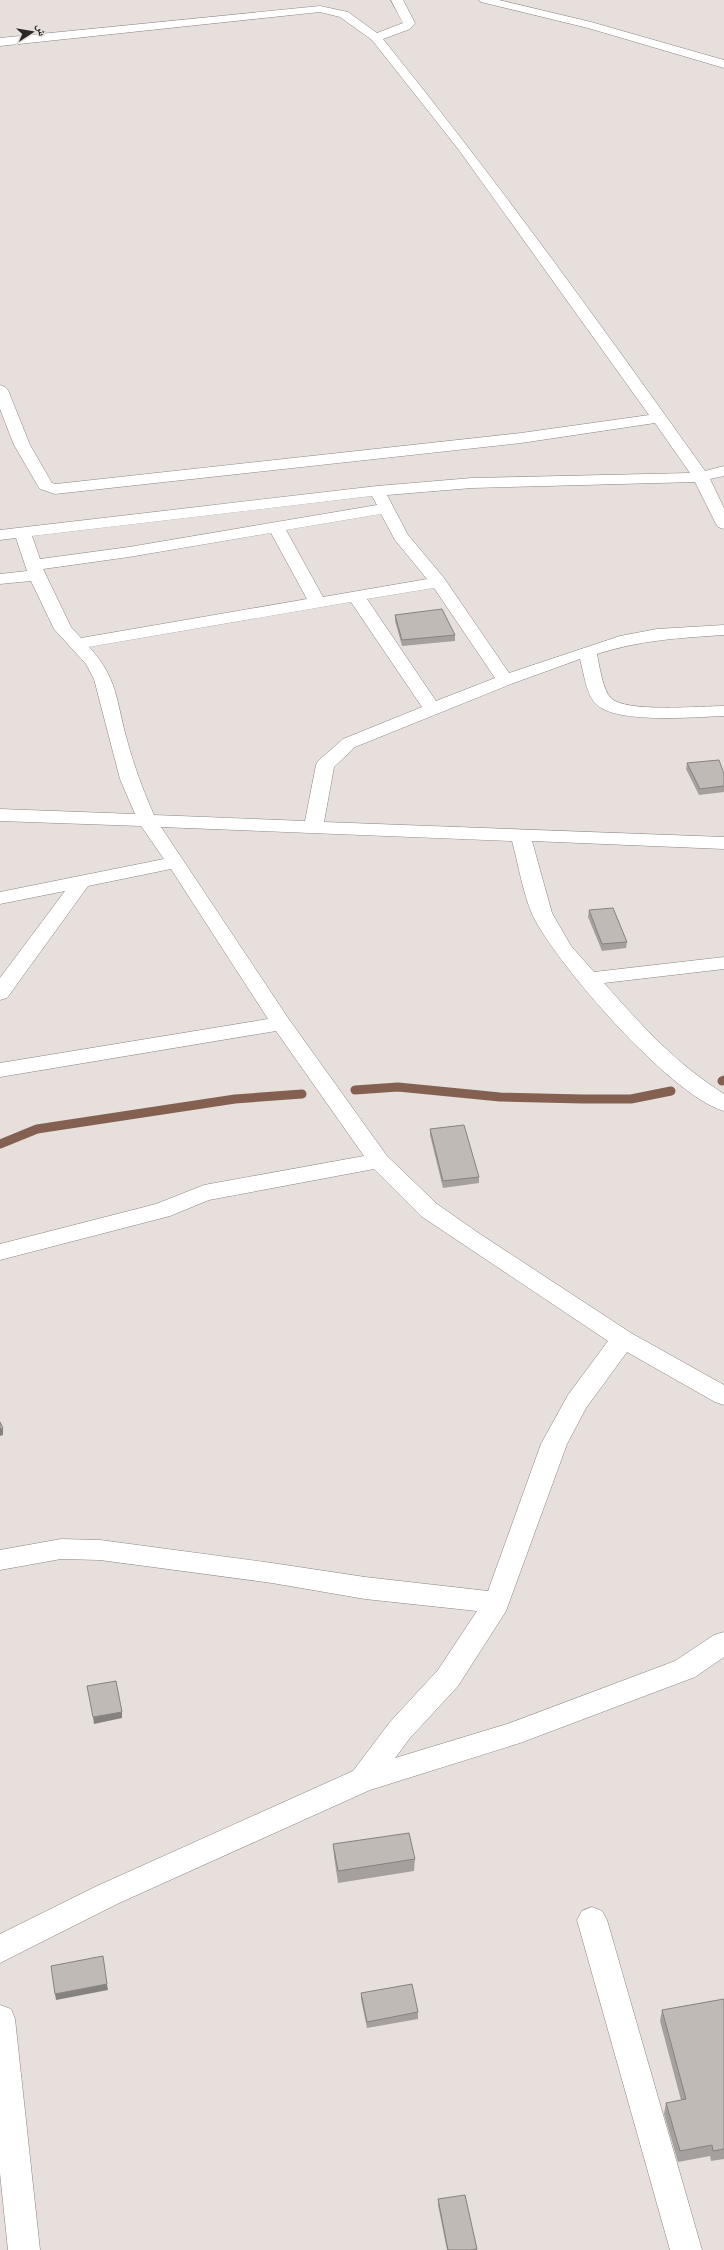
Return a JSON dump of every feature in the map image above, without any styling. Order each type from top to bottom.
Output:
[{"type":"street","points":[[376,38],[406,27],[409,23],[397,0]]},
{"type":"street","points":[[485,0],[591,25],[724,64]]},
{"type":"street","points":[[0,42],[320,9],[344,14],[376,38],[463,147],[553,273],[588,317],[701,477],[724,524]]},
{"type":"street","points":[[0,390],[26,452],[46,486],[55,489],[522,438],[660,418]]},
{"type":"street","points":[[0,535],[377,491],[472,483],[701,477],[724,471]]},
{"type":"street","points":[[377,491],[401,537],[438,582],[505,680]]},
{"type":"street","points":[[0,578],[36,570],[387,508]]},
{"type":"street","points":[[276,528],[318,603]]},
{"type":"street","points":[[22,532],[36,570],[63,629],[75,644],[93,662],[103,679],[116,738],[129,779],[146,819],[176,862],[281,1023],[379,1161],[428,1210],[623,1339],[724,1396]]},
{"type":"street","points":[[75,644],[438,582]]},
{"type":"street","points":[[356,596],[432,709]]},
{"type":"street","points":[[314,826],[325,765],[349,744],[505,680],[587,651],[620,641],[657,634],[724,630]]},
{"type":"street","points":[[587,651],[602,701],[612,708],[629,712],[724,711]]},
{"type":"street","points":[[0,815],[146,819],[724,843]]},
{"type":"street","points":[[520,834],[542,913],[563,949],[643,1041],[690,1082],[724,1104]]},
{"type":"street","points":[[0,898],[176,862]]},
{"type":"street","points":[[0,993],[81,882]]},
{"type":"street","points":[[589,978],[724,963]]},
{"type":"street","points":[[0,1070],[281,1023]]},
{"type":"street","points":[[0,1252],[162,1210],[204,1193],[245,1184],[379,1161]]},
{"type":"street","points":[[363,1780],[400,1730],[448,1678],[497,1603],[554,1444],[577,1402],[623,1339]]},
{"type":"street","points":[[0,1560],[62,1550],[100,1550],[194,1564],[272,1573],[364,1588],[497,1603]]},
{"type":"street","points":[[0,1949],[107,1895],[363,1780],[510,1735],[685,1669],[724,1643]]},
{"type":"street","points":[[592,1920],[686,2250]]},
{"type":"street","points":[[0,2018],[24,2250]]},
{"type":"building","points":[[442,609],[455,635],[402,640],[395,615]]},
{"type":"building","points":[[719,760],[724,774],[724,786],[700,789],[687,763]]},
{"type":"building","points":[[613,908],[627,942],[602,944],[589,910]]},
{"type":"building","points":[[464,1125],[479,1177],[443,1181],[430,1129]]},
{"type":"building","points":[[0,1422],[3,1428],[0,1429]]},
{"type":"building","points":[[116,1681],[122,1712],[93,1717],[87,1686]]},
{"type":"building","points":[[409,1833],[415,1859],[338,1871],[333,1844]]},
{"type":"building","points":[[103,1956],[107,1984],[55,1994],[51,1966]]},
{"type":"building","points":[[412,1984],[418,2012],[367,2022],[361,1993]]},
{"type":"building","points":[[724,1999],[724,2149],[713,2151],[712,2145],[680,2151],[666,2103],[686,2099],[662,2010]]},
{"type":"building","points":[[465,2195],[477,2249],[448,2250],[438,2199]]},
{"type":"waterway","points":[[355,1090],[398,1087],[500,1097],[583,1099],[631,1099],[671,1091]]},
{"type":"waterway","points":[[0,1144],[37,1129],[235,1099],[302,1094]]}]
